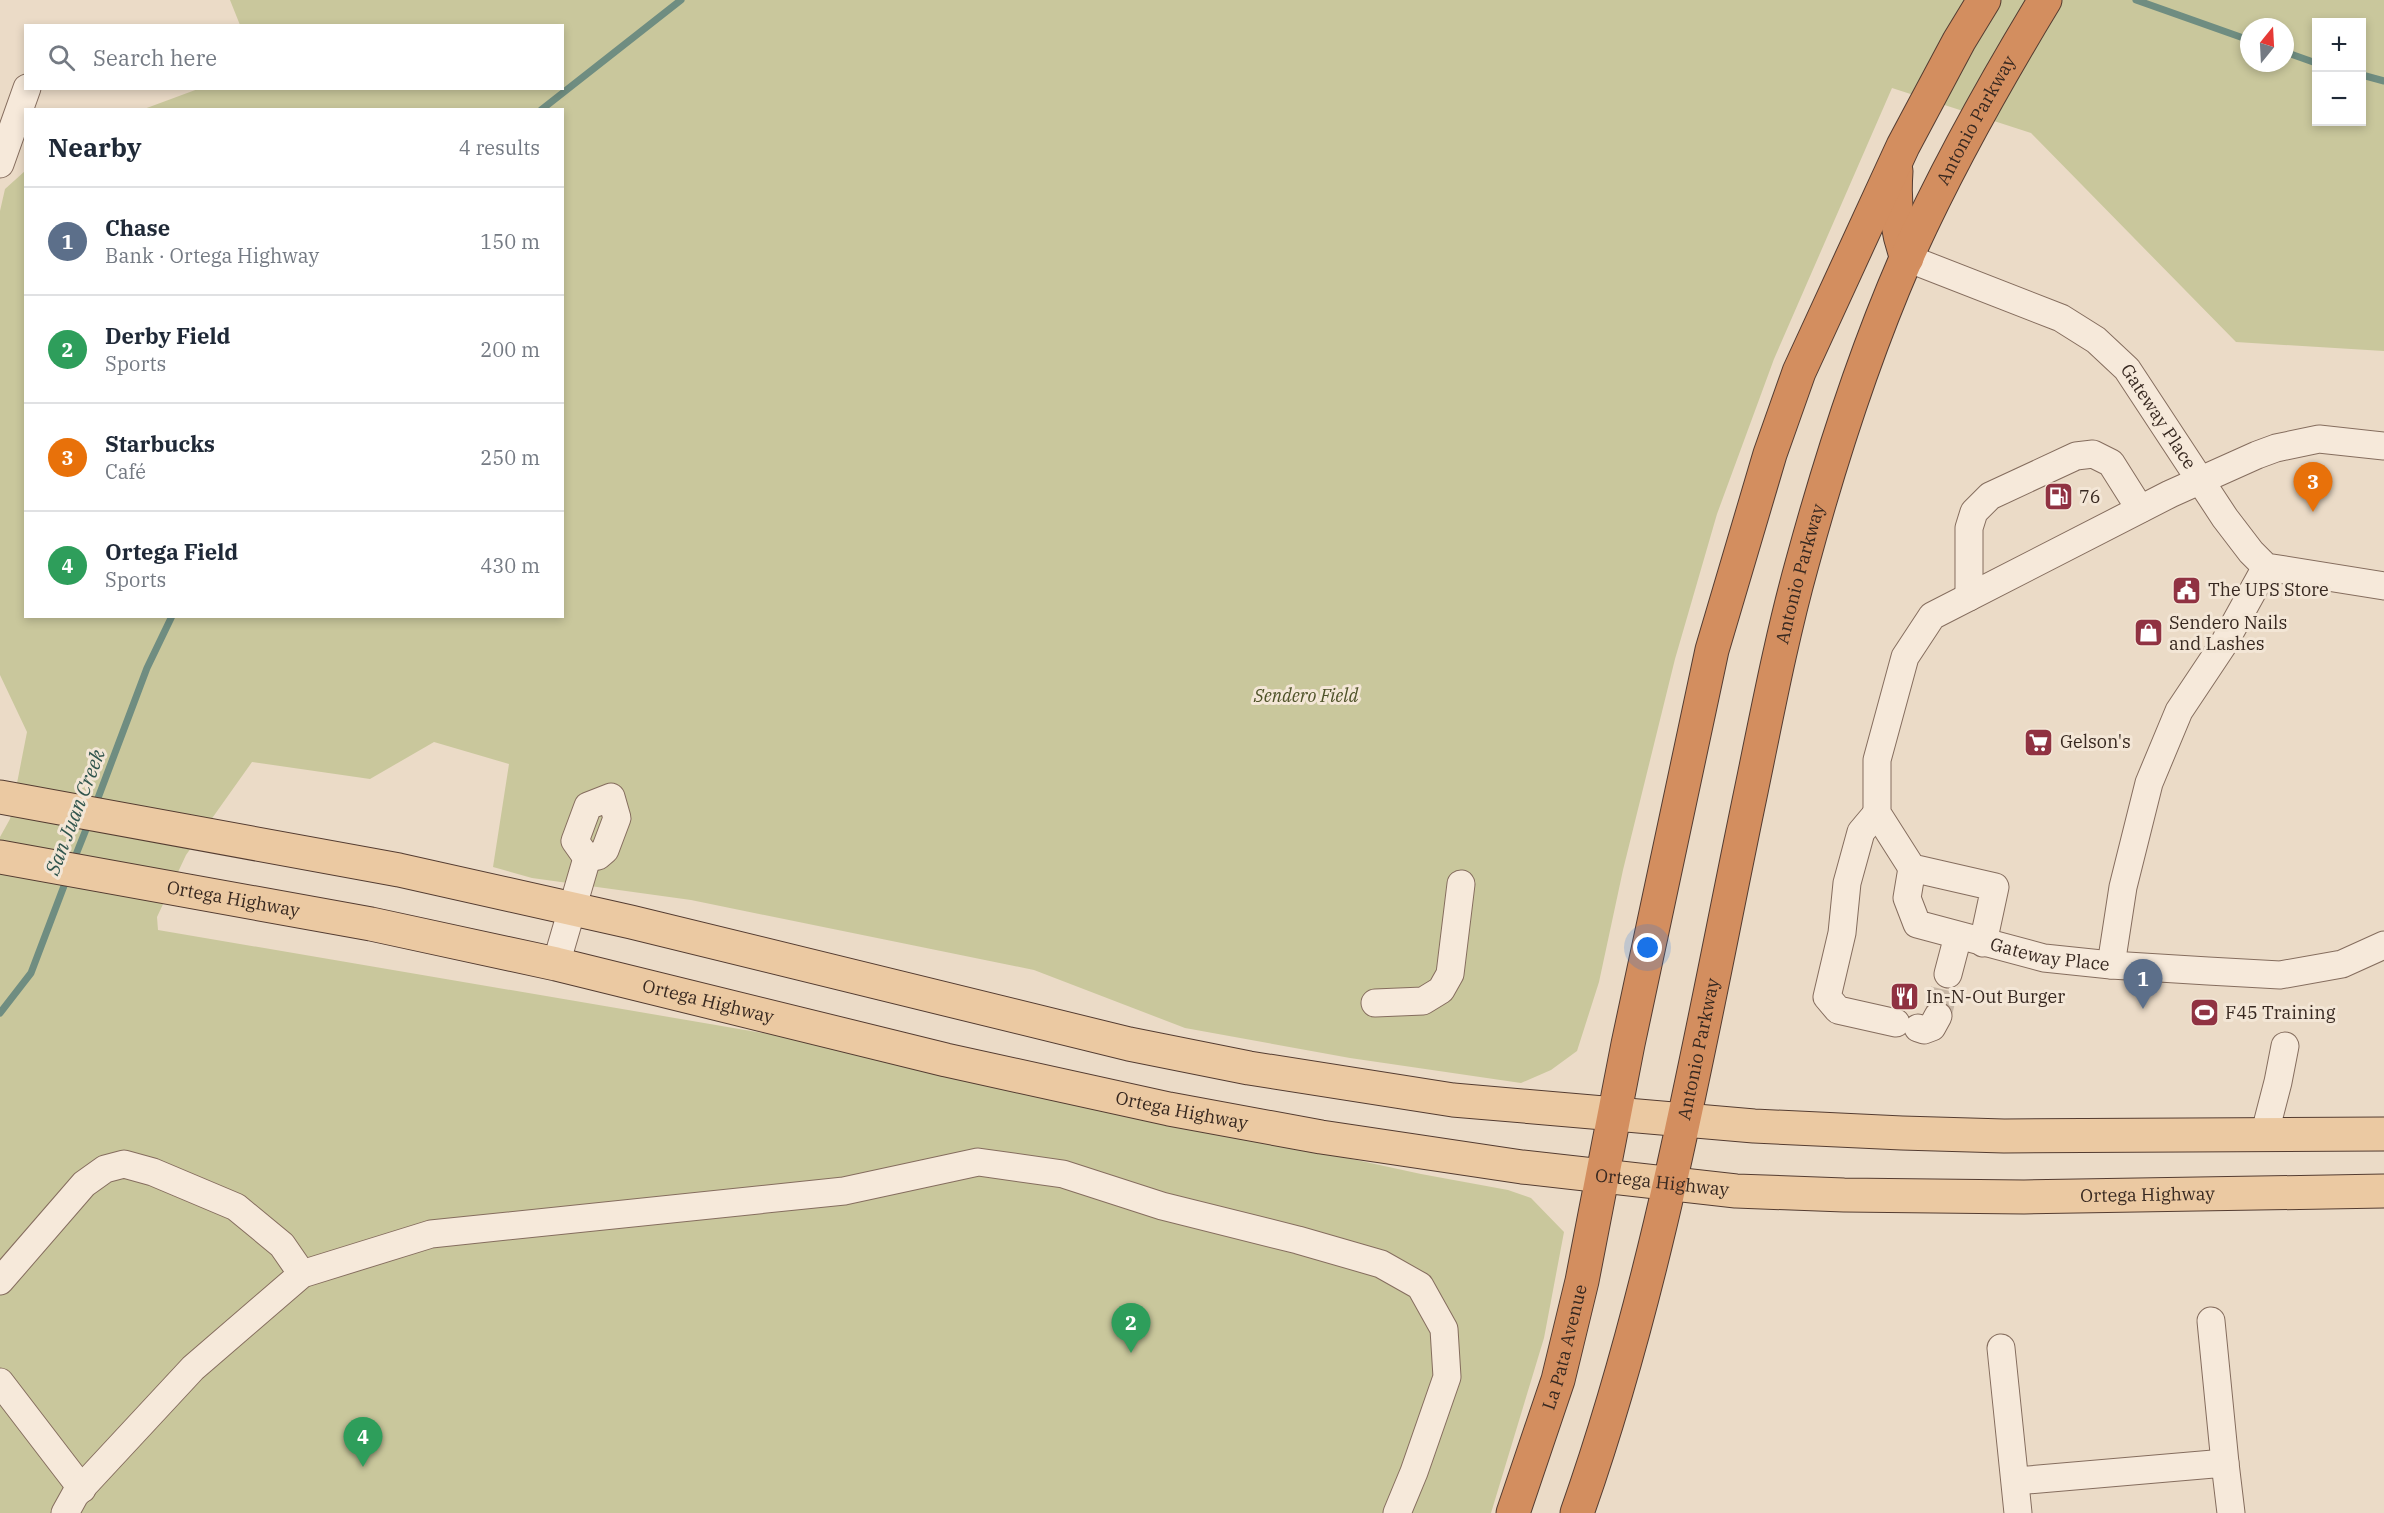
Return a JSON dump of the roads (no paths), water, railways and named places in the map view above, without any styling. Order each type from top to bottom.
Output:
[{"type":"highway","points":[[1614,1114],[1712,650],[1770,454],[1799,372],[1900,152],[1959,41],[1984,0]]},
{"type":"highway","name":"Antonio Parkway","points":[[1668,1185],[1764,728],[1801,567],[1856,390],[1907,258],[2006,64],[2044,0]]},
{"type":"highway","points":[[1900,152],[1895,193],[1898,227],[1907,258]]},
{"type":"highway","name":"La Pata Avenue","points":[[1513,1513],[1557,1380],[1582,1281],[1614,1114]]},
{"type":"highway","points":[[1576,1513],[1614,1405],[1668,1185]]},
{"type":"main road","points":[[0,797],[399,870],[765,954],[1008,1016],[1249,1068],[1453,1100],[1754,1126],[1993,1136],[2384,1134]]},
{"type":"main road","name":"Ortega Highway","points":[[0,857],[371,924],[556,964],[946,1060],[1169,1109],[1321,1137],[1603,1177],[1736,1191],[1844,1195],[2024,1197],[2384,1191]]},
{"type":"lane","points":[[0,164],[26,90]]},
{"type":"lane","name":"Gateway Place","points":[[1907,258],[2061,318],[2096,340],[2127,369],[2225,519],[2266,567]]},
{"type":"lane","points":[[1948,974],[1971,939],[1995,887],[1912,868],[1877,813],[1878,760],[1905,657],[1932,616],[2140,509],[2276,448],[2319,439],[2384,446]]},
{"type":"lane","points":[[1969,597],[1969,528],[1974,512],[1990,496],[2076,456],[2093,454],[2111,463],[2140,509]]},
{"type":"lane","points":[[2111,965],[2123,887],[2149,783],[2179,711],[2223,645],[2266,567],[2384,586]]},
{"type":"lane","points":[[1877,813],[1861,832],[1848,883],[1842,933],[1827,997],[1838,1010],[1917,1023]]},
{"type":"lane","points":[[556,964],[587,858]]},
{"type":"lane","name":"Gateway Place","points":[[1912,868],[1907,898],[1917,924],[2044,958],[2111,965],[2280,975],[2342,964],[2384,945]]},
{"type":"lane","points":[[1375,1002],[1424,1000],[1441,990],[1450,974],[1461,885]]},
{"type":"lane","points":[[2264,1136],[2285,1046]]},
{"type":"lane","points":[[64,1513],[82,1489],[193,1368],[302,1274],[431,1234],[844,1191],[978,1162],[1063,1174],[1162,1206],[1382,1264],[1420,1286],[1443,1329],[1447,1377],[1414,1472],[1397,1513]]},
{"type":"lane","points":[[0,1281],[84,1184],[105,1169],[124,1164],[153,1172],[237,1207],[282,1245],[302,1274]]},
{"type":"lane","points":[[2211,1321],[2231,1513]]},
{"type":"lane","points":[[2001,1348],[2019,1513]]},
{"type":"lane","points":[[0,1382],[82,1489]]},
{"type":"lane","points":[[2016,1481],[2225,1463]]},
{"type":"waterway","name":"San Juan Creek","points":[[544,108],[681,0]]},
{"type":"waterway","name":"San Juan Creek","points":[[2136,0],[2240,37]]},
{"type":"waterway","name":"San Juan Creek","points":[[2294,55],[2312,62]]},
{"type":"waterway","name":"San Juan Creek","points":[[2366,76],[2384,81]]},
{"type":"waterway","name":"San Juan Creek","points":[[95,806],[147,668],[171,618]]},
{"type":"waterway","name":"San Juan Creek","points":[[73,862],[89,822]]},
{"type":"waterway","name":"San Juan Creek","points":[[0,1013],[31,973],[67,878]]},
{"type":"tunnel","points":[[1938,1016],[1948,974]]},
{"type":"place","name":"76","points":[[2058,497]]},
{"type":"place","name":"Starbucks","points":[[2313,512]]},
{"type":"place","name":"The UPS Store","points":[[2187,590]]},
{"type":"place","name":"Sendero Nails and Lashes","points":[[2148,633]]},
{"type":"place","name":"Gelson's","points":[[2039,742]]},
{"type":"place","name":"In-N-Out Burger","points":[[1905,997]]},
{"type":"place","name":"Chase","points":[[2143,1009]]},
{"type":"place","name":"F45 Training","points":[[2204,1013]]},
{"type":"place","name":"Derby Field","points":[[1131,1353]]},
{"type":"place","name":"Ortega Field","points":[[363,1467]]},
{"type":"park label","name":"Sendero Field","points":[[1306,696]]}]
